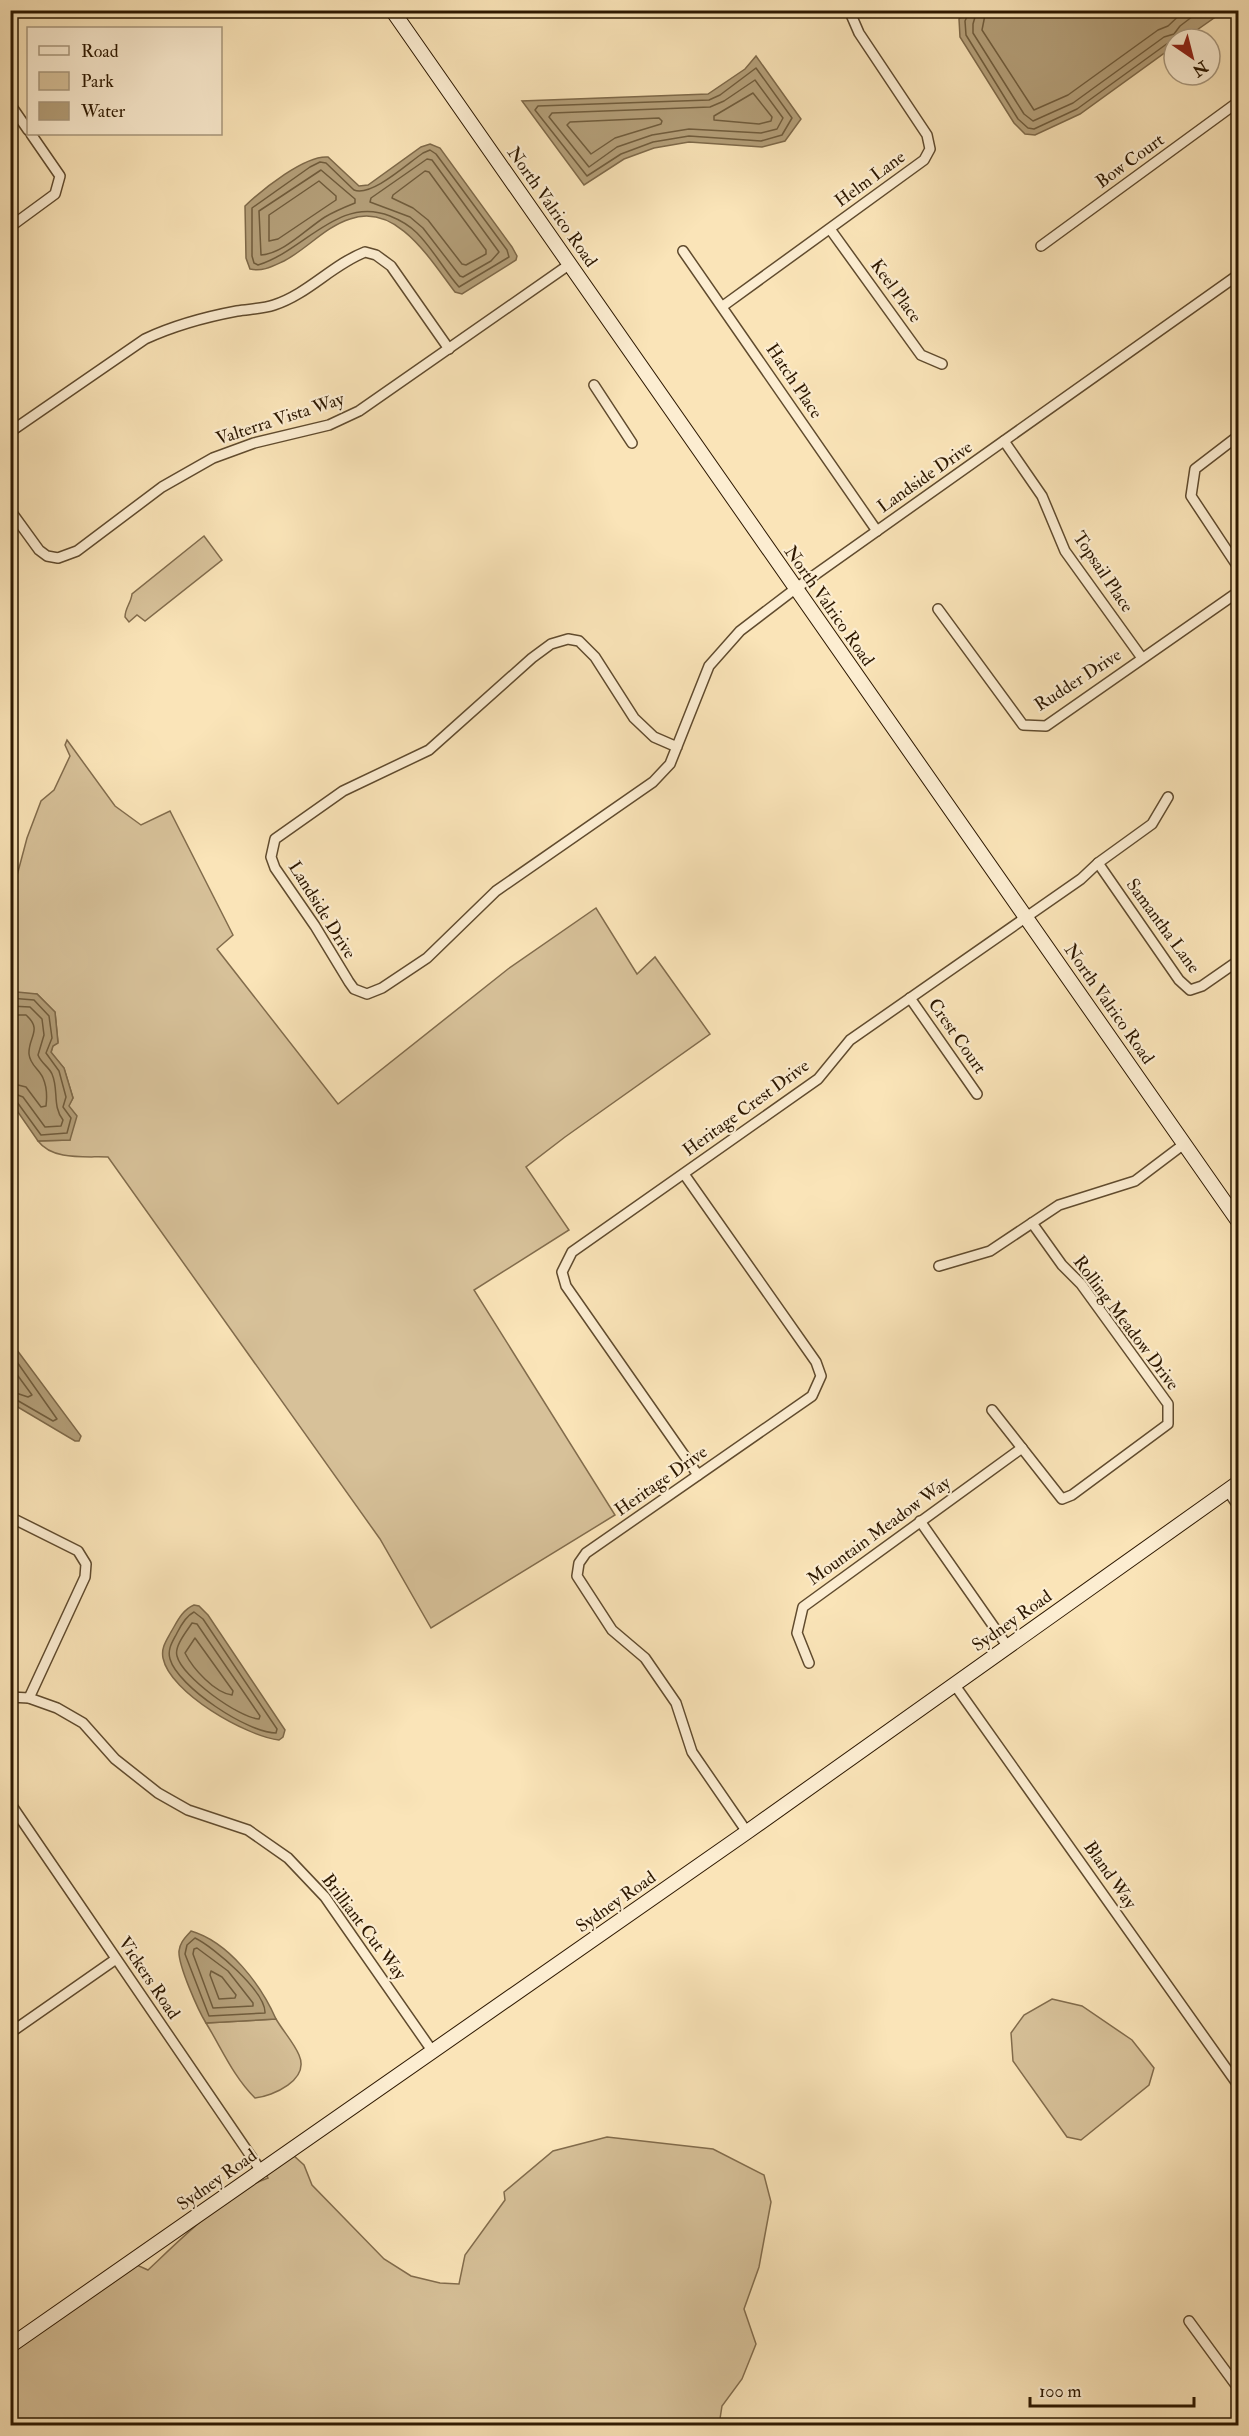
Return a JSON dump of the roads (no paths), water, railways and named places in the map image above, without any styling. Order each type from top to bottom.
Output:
[{"type":"street","name":"North Valrico Road","points":[[392,10],[1238,1221]]},
{"type":"street","name":"Helm Lane","points":[[723,306],[924,160],[930,149],[927,135],[859,33],[849,10]]},
{"type":"street","name":"Bow Court","points":[[1041,246],[1239,102]]},
{"type":"street","points":[[10,104],[27,128]]},
{"type":"street","points":[[10,227],[55,194],[60,176],[32,135]]},
{"type":"street","name":"Keel Place","points":[[830,229],[921,355],[942,364]]},
{"type":"street","name":"Hatch Place","points":[[683,251],[877,531]]},
{"type":"street","points":[[10,432],[145,339],[167,329],[205,318],[273,306],[303,292],[339,266],[365,252],[376,255],[391,266],[449,349]]},
{"type":"street","name":"Valterra Vista Way","points":[[10,510],[39,550],[47,556],[58,558],[77,551],[162,487],[213,458],[254,443],[328,425],[359,411],[570,264]]},
{"type":"street","name":"Landside Drive","points":[[677,747],[654,737],[634,718],[595,657],[579,641],[568,639],[551,644],[531,658],[429,750],[343,791],[275,839],[271,857],[275,868],[315,926],[348,982],[354,989],[367,994],[382,988],[427,958],[496,891],[653,782],[670,764],[677,747],[709,666],[740,631],[877,531],[1239,275]]},
{"type":"street","points":[[594,385],[632,443]]},
{"type":"street","points":[[1239,436],[1195,469],[1191,496],[1239,567]]},
{"type":"street","name":"Topsail Place","points":[[1004,441],[1042,495],[1065,551],[1142,658]]},
{"type":"street","name":"Rudder Drive","points":[[938,609],[1023,725],[1046,726],[1239,592]]},
{"type":"street","name":"Heritage Crest Drive","points":[[699,1475],[566,1286],[562,1272],[572,1252],[818,1079],[850,1040],[1081,879],[1098,863],[1152,824],[1168,797]]},
{"type":"street","name":"Samantha Lane","points":[[1098,863],[1179,980],[1190,990],[1202,986],[1239,961]]},
{"type":"street","name":"Crest Court","points":[[910,998],[977,1094]]},
{"type":"street","points":[[939,1266],[990,1251],[1059,1205],[1135,1181],[1184,1144]]},
{"type":"street","name":"Heritage Drive","points":[[684,1174],[816,1362],[821,1376],[812,1396],[586,1553],[579,1563],[577,1576],[612,1630],[645,1658],[676,1703],[692,1752],[747,1832]]},
{"type":"street","name":"Rolling Meadow Drive","points":[[992,1410],[1062,1499],[1072,1495],[1168,1424],[1168,1404],[1081,1284],[1062,1265],[1032,1223]]},
{"type":"street","name":"Mountain Meadow Way","points":[[809,1663],[797,1633],[803,1607],[1022,1448]]},
{"type":"street","points":[[1233,1487],[1239,1506]]},
{"type":"street","name":"Sydney Road","points":[[10,2346],[747,1832],[1233,1487]]},
{"type":"street","points":[[10,1516],[78,1551],[86,1564],[86,1577],[29,1698]]},
{"type":"street","points":[[920,1521],[1008,1647]]},
{"type":"street","name":"Bland Way","points":[[954,1684],[1239,2085]]},
{"type":"street","name":"Brilliant Cut Way","points":[[10,1697],[29,1698],[57,1708],[83,1723],[115,1759],[158,1793],[188,1810],[248,1830],[288,1858],[325,1897],[433,2052]]},
{"type":"street","name":"Vickers Road","points":[[10,1803],[261,2171]]},
{"type":"street","points":[[10,2033],[116,1959]]},
{"type":"street","points":[[1189,2320],[1239,2388]]},
{"type":"water","points":[[965,10],[1224,11],[1201,27],[1162,27],[1162,55],[1080,114],[1035,135],[1025,134],[1014,123],[960,37],[959,19]]},
{"type":"water","points":[[756,56],[801,119],[785,141],[762,147],[689,142],[654,148],[624,159],[584,185],[522,101],[708,94],[745,69]]},
{"type":"water","points":[[430,144],[440,148],[512,247],[517,256],[516,260],[462,294],[455,292],[411,237],[398,226],[383,219],[367,216],[341,223],[276,265],[264,269],[250,269],[246,258],[245,206],[285,174],[308,161],[328,157],[359,186],[368,185],[421,147]]},
{"type":"water","points":[[11,993],[37,994],[55,1012],[58,1043],[53,1046],[51,1052],[64,1068],[73,1098],[69,1106],[77,1116],[70,1140],[38,1141],[11,1102]]},
{"type":"water","points":[[11,1342],[81,1436],[79,1441],[75,1441],[11,1403]]},
{"type":"water","points":[[194,1605],[199,1606],[208,1615],[285,1730],[283,1737],[279,1740],[248,1730],[211,1711],[179,1685],[169,1671],[163,1658],[164,1645],[180,1617]]},
{"type":"water","points":[[191,1931],[218,1945],[242,1966],[262,1992],[276,2019],[206,2023],[189,1987],[180,1958],[180,1945]]}]
